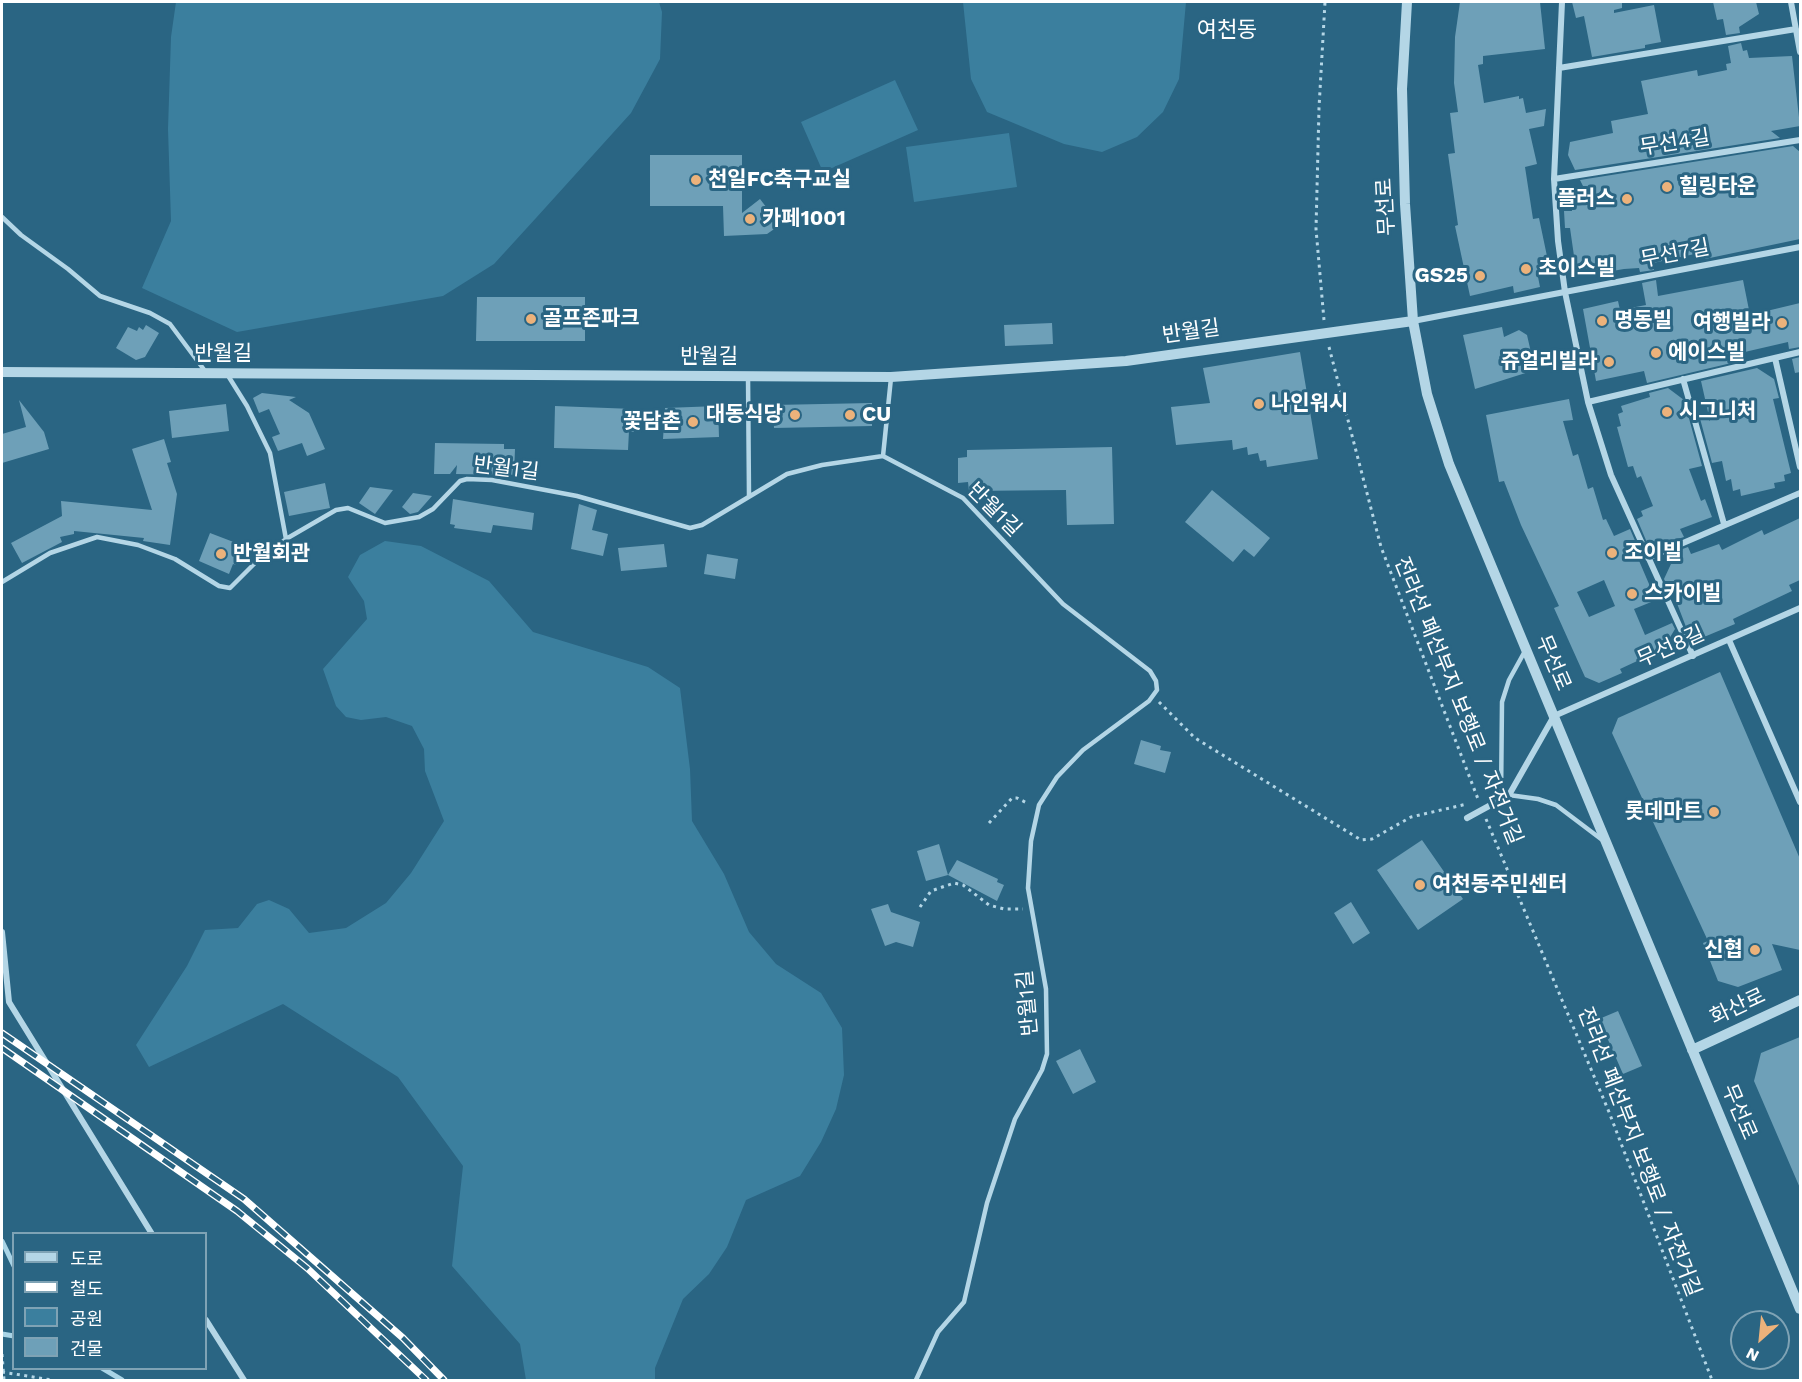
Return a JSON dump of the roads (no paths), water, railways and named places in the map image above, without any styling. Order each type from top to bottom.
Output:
[{"type":"street","name":"무선로","points":[[1407,2],[1402,89],[1405,204],[1413,321],[1427,394],[1449,464],[1800,1309]]},
{"type":"street","points":[[1562,2],[1554,179],[1558,240],[1565,292],[1588,402],[1611,475],[1693,656]]},
{"type":"street","points":[[1791,2],[1800,52]]},
{"type":"street","points":[[1559,68],[1796,29]]},
{"type":"street","name":"무선4길","points":[[1554,179],[1800,140]]},
{"type":"street","name":"무선7길","points":[[1413,321],[1800,247]]},
{"type":"street","name":"반월길","points":[[2,372],[891,377],[1126,361],[1413,321]]},
{"type":"street","points":[[1588,402],[1800,352]]},
{"type":"street","points":[[1775,358],[1800,467]]},
{"type":"street","points":[[1683,380],[1724,524]]},
{"type":"street","points":[[1648,558],[1800,493]]},
{"type":"street","name":"무선8길","points":[[1554,716],[1800,608]]},
{"type":"street","points":[[1729,640],[1798,791],[1800,802]]},
{"type":"street","points":[[1467,818],[1509,795],[1554,716]]},
{"type":"street","points":[[2,932],[9,1002],[151,1232]]},
{"type":"street","name":"화산로","points":[[1692,1050],[1800,1000]]},
{"type":"street","points":[[207,1322],[244,1380]]},
{"type":"lane","points":[[2,217],[21,236],[69,269],[100,296],[150,313],[170,324],[207,374]]},
{"type":"lane","points":[[227,374],[247,406],[270,453],[286,539]]},
{"type":"lane","points":[[748,376],[749,496]]},
{"type":"lane","points":[[883,456],[891,377]]},
{"type":"lane","name":"반월1길","points":[[2,582],[50,553],[97,537],[138,544],[175,559],[219,586],[230,588],[256,562],[286,539],[343,508],[376,521],[391,523],[419,517],[433,509],[460,480],[467,479],[492,480],[577,496],[690,528],[702,525],[787,474],[822,465],[883,456],[963,498],[1063,604],[1150,671],[1156,681],[1154,696],[1083,750],[1048,789],[1038,809],[1028,866],[1030,909],[1047,997],[1047,1054],[1042,1070],[1016,1119],[987,1203],[964,1302],[938,1332],[916,1380]]},
{"type":"lane","points":[[1501,801],[1502,702],[1509,680],[1526,649]]},
{"type":"lane","points":[[1509,795],[1538,799],[1556,806],[1608,845]]},
{"type":"waterway","points":[[2,1241],[12,1262]]},
{"type":"waterway","points":[[2,1334],[12,1336]]},
{"type":"waterway","points":[[105,1370],[122,1380]]},
{"type":"railway","points":[[2,1033],[244,1199],[403,1338],[444,1380]]},
{"type":"railway","points":[[2,1048],[237,1211],[307,1268],[426,1380]]},
{"type":"place","name":"천일FC축구교실","points":[[696,180]]},
{"type":"place","name":"힐링타운","points":[[1667,187]]},
{"type":"place","name":"플러스","points":[[1627,199]]},
{"type":"place","name":"카페1001","points":[[750,219]]},
{"type":"place","name":"초이스빌","points":[[1526,269]]},
{"type":"place","name":"GS25","points":[[1480,276]]},
{"type":"place","name":"골프존파크","points":[[531,319]]},
{"type":"place","name":"명동빌","points":[[1602,321]]},
{"type":"place","name":"여행빌라","points":[[1782,323]]},
{"type":"place","name":"에이스빌","points":[[1656,353]]},
{"type":"place","name":"쥬얼리빌라","points":[[1609,362]]},
{"type":"place","name":"나인워시","points":[[1259,404]]},
{"type":"place","name":"시그니처","points":[[1667,412]]},
{"type":"place","name":"대동식당","points":[[795,415]]},
{"type":"place","name":"CU","points":[[850,415]]},
{"type":"place","name":"꽃담촌","points":[[693,422]]},
{"type":"place","name":"조이빌","points":[[1612,553]]},
{"type":"place","name":"반월회관","points":[[221,554]]},
{"type":"place","name":"스카이빌","points":[[1632,594]]},
{"type":"place","name":"롯데마트","points":[[1714,812]]},
{"type":"place","name":"여천동주민센터","points":[[1420,885]]},
{"type":"place","name":"신협","points":[[1755,950]]},
{"type":"district","name":"여천동","points":[[1227,31]]}]
